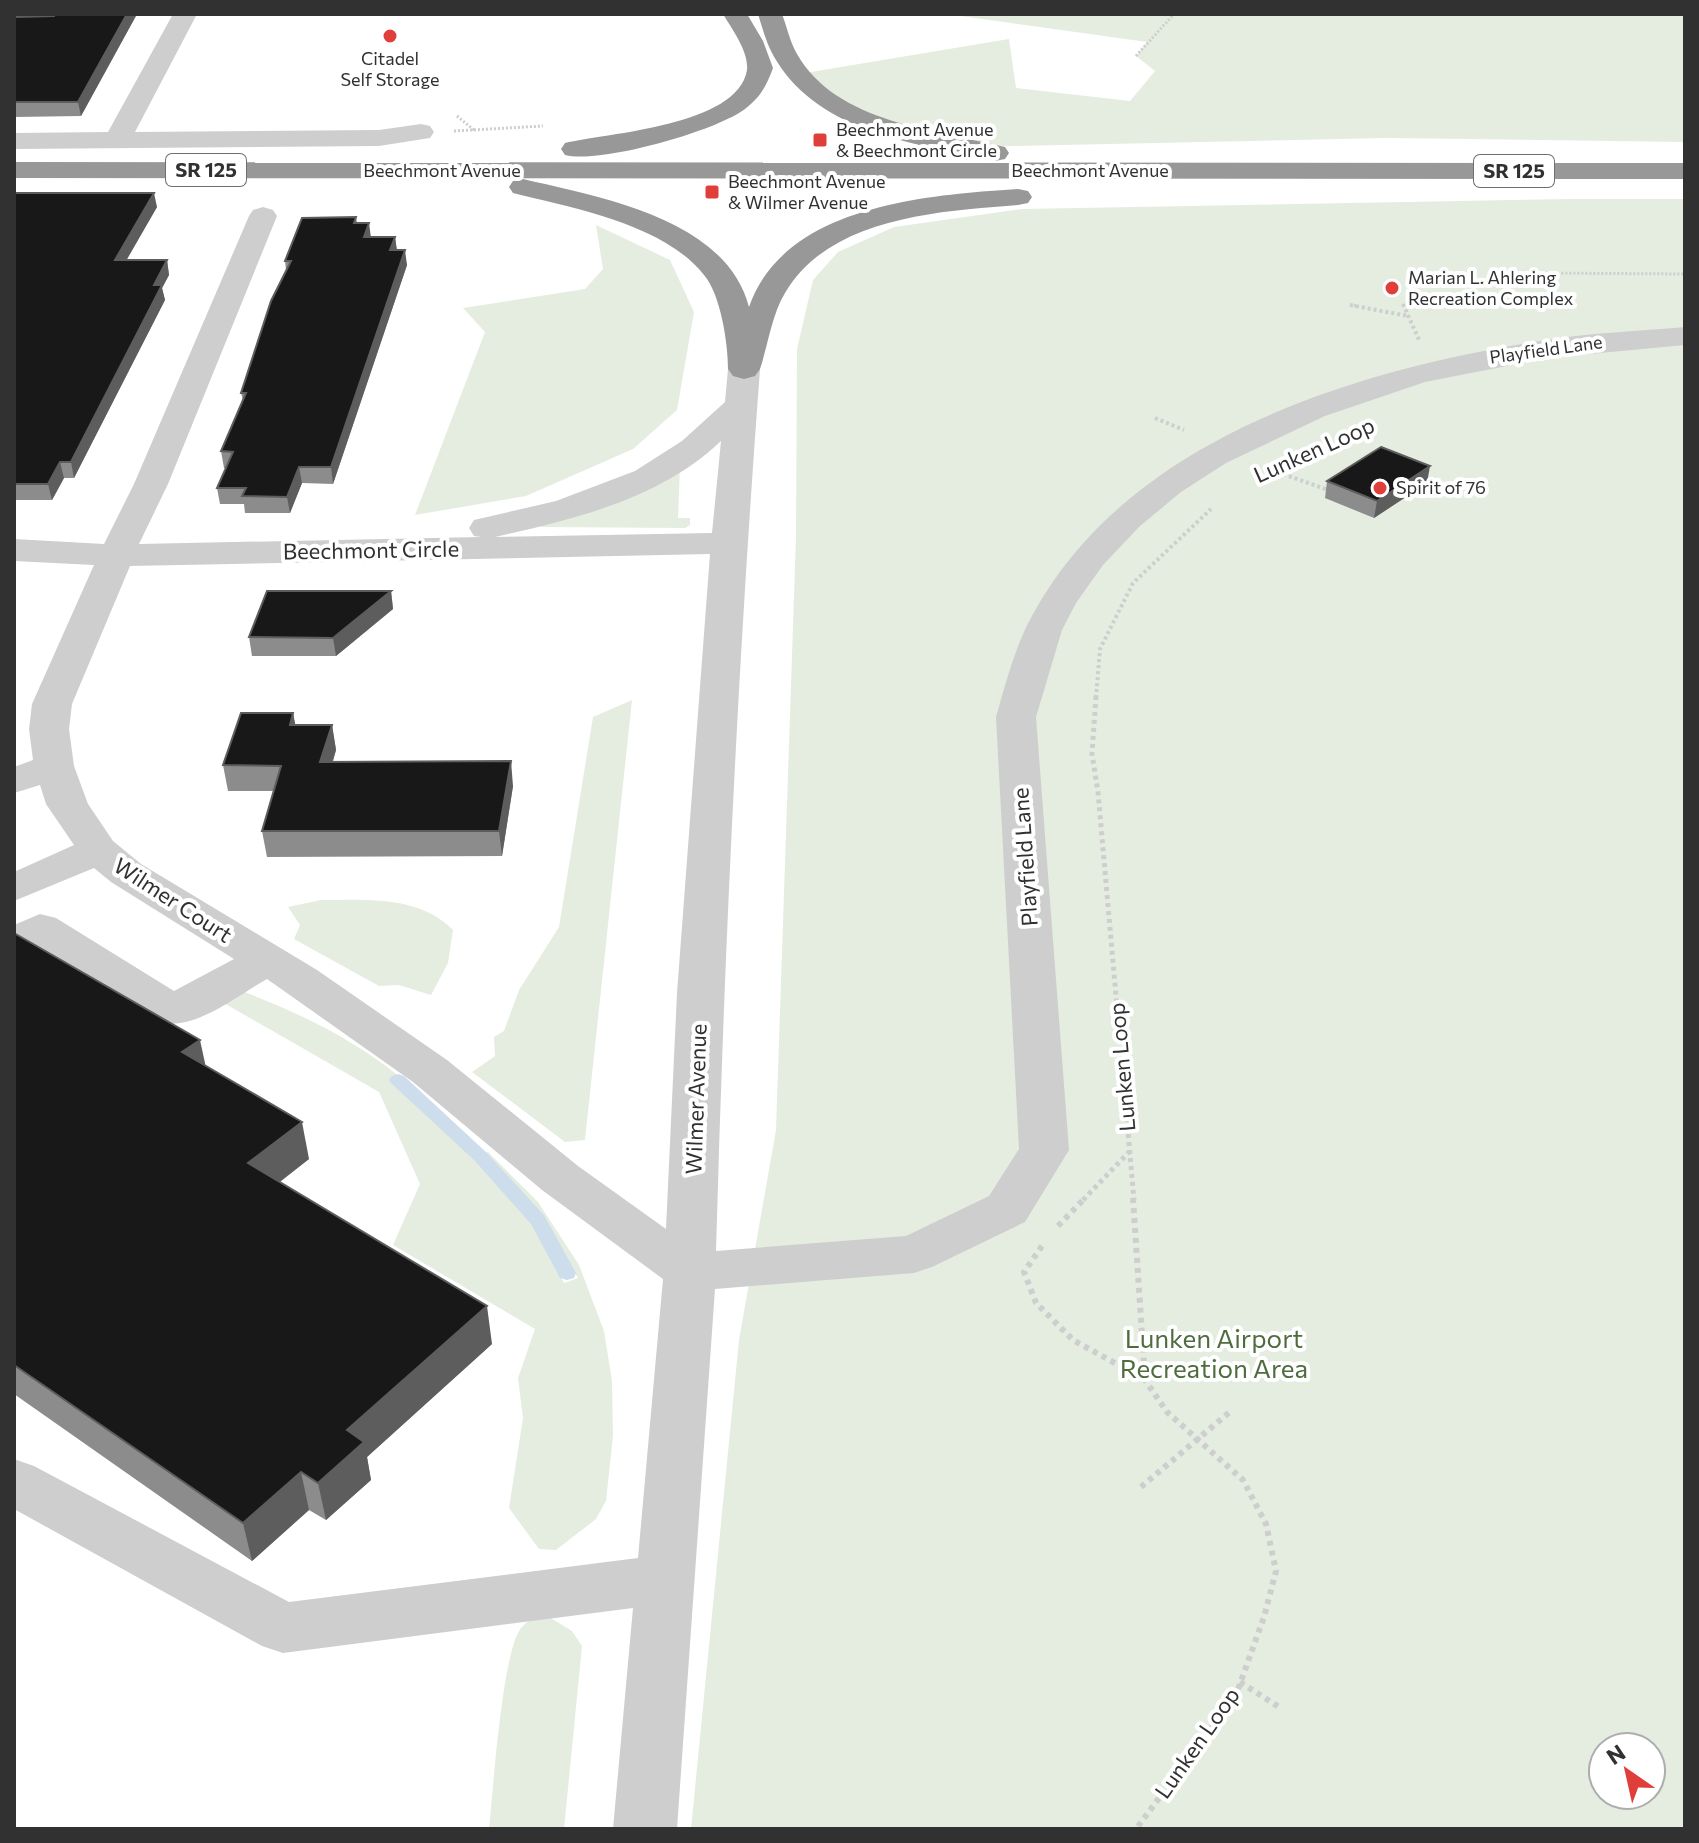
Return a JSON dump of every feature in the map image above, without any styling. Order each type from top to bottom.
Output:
[{"type":"highway","points":[[397,171],[613,144],[697,122],[726,109],[750,91],[760,68],[751,41],[735,14]]},
{"type":"highway","points":[[770,14],[787,59],[799,74],[826,98],[859,116],[910,135],[1067,171]]},
{"type":"highway","name":"Beechmont Avenue","points":[[14,170],[1685,171]]},
{"type":"highway","points":[[744,369],[770,291],[804,252],[860,221],[938,203],[1064,194],[1226,190],[1344,170]]},
{"type":"highway","points":[[397,171],[517,186],[579,201],[644,223],[693,247],[713,267],[731,294],[744,369]]},
{"type":"street","points":[[117,141],[185,14]]},
{"type":"street","points":[[14,141],[379,138],[421,132]]},
{"type":"street","name":"Wilmer Court","points":[[263,216],[151,484],[116,555],[52,704],[49,729],[54,766],[67,804],[98,850],[126,873],[267,960],[430,1071],[560,1178],[690,1272]]},
{"type":"street","name":"Playfield Lane","points":[[690,1272],[914,1254],[1007,1209],[1044,1150],[1016,717],[1034,649],[1057,603],[1087,561],[1136,510],[1179,477],[1244,438],[1415,365],[1685,336]]},
{"type":"street","name":"Wilmer Avenue","points":[[645,1829],[690,1272],[700,993],[729,543],[744,369]]},
{"type":"street","points":[[417,549],[488,528],[543,517],[605,496],[693,449],[740,406]]},
{"type":"street","name":"Beechmont Circle","points":[[14,550],[116,555],[729,543]]},
{"type":"street","points":[[14,781],[54,766]]},
{"type":"street","points":[[14,888],[98,850]]},
{"type":"street","points":[[14,945],[40,928],[173,1011],[267,960]]},
{"type":"street","points":[[14,1482],[283,1628],[665,1579]]},
{"type":"path","points":[[1136,56],[1174,14]]},
{"type":"path","points":[[1433,282],[1521,283],[1533,273],[1685,274]]},
{"type":"path","points":[[1403,304],[1408,316],[1415,365]]},
{"type":"path","points":[[1350,305],[1408,316]]},
{"type":"path","name":"Lunken Loop","points":[[1269,469],[1280,464]]},
{"type":"path","name":"Lunken Loop","points":[[1136,1829],[1236,1695],[1264,1617],[1276,1571],[1266,1524],[1243,1480],[1167,1412],[1145,1380],[1129,1152],[1092,754],[1100,649],[1133,583],[1218,503]]},
{"type":"path","points":[[1129,1152],[1051,1232],[1024,1272],[1036,1303],[1073,1340],[1145,1380]]},
{"type":"path","points":[[1141,1487],[1232,1410]]},
{"type":"path","points":[[1240,1682],[1282,1709]]},
{"type":"green space","points":[[946,14],[1685,14],[1685,142],[1387,138],[972,147],[859,116],[799,74],[1009,39],[1016,88],[1130,101],[1155,71],[1136,56],[1147,42]]},
{"type":"green space","name":"Lunken Airport Recreation Area","points":[[1685,199],[1685,1829],[691,1829],[739,1340],[776,1130],[796,537],[797,349],[813,280],[838,252],[894,227],[1022,209]]},
{"type":"green space","points":[[596,225],[670,260],[694,312],[677,410],[633,449],[526,496],[415,515],[485,332],[463,308],[585,289],[603,269]]},
{"type":"green space","points":[[680,466],[678,518],[690,518],[690,525],[685,528],[541,527],[542,524]]},
{"type":"green space","points":[[632,700],[585,1140],[565,1142],[472,1072],[495,1056],[494,1037],[504,1031],[519,990],[559,927],[593,717]]},
{"type":"green space","points":[[321,900],[374,900],[408,905],[439,919],[453,930],[448,963],[431,995],[399,985],[379,986],[294,939],[300,925],[288,907]]},
{"type":"green space","points":[[242,991],[324,1028],[363,1050],[400,1077],[394,1082],[478,1159],[532,1222],[564,1283],[578,1278],[544,1221],[485,1153],[488,1152],[538,1202],[579,1265],[604,1331],[612,1381],[613,1436],[606,1501],[596,1519],[556,1550],[539,1549],[509,1508],[523,1418],[518,1378],[535,1329],[393,1245],[420,1184],[379,1092],[208,994]]},
{"type":"green space","points":[[549,1617],[572,1631],[582,1646],[564,1829],[489,1829],[504,1692],[514,1642],[527,1622]]},
{"type":"building","points":[[127,14],[78,102],[14,102],[14,17]]},
{"type":"building","points":[[14,193],[154,193],[115,260],[167,260],[154,285],[162,285],[71,462],[60,462],[48,484],[14,484]]},
{"type":"building","points":[[356,217],[354,223],[369,223],[364,237],[395,237],[390,250],[405,250],[331,467],[299,467],[287,497],[242,496],[246,488],[217,488],[233,452],[221,451],[246,393],[241,393],[271,301],[291,261],[285,261],[302,218]]},
{"type":"building","points":[[1381,447],[1430,466],[1377,501],[1327,481]]},
{"type":"building","points":[[267,591],[391,591],[333,638],[249,637]]},
{"type":"building","points":[[241,713],[293,713],[290,725],[332,725],[320,762],[511,761],[499,831],[262,831],[281,766],[223,765]]},
{"type":"building","points":[[14,933],[200,1040],[182,1052],[302,1122],[248,1163],[487,1306],[347,1430],[364,1442],[318,1483],[301,1472],[243,1523],[14,1365]]},
{"type":"waterway","points":[[398,1080],[481,1157],[538,1220],[567,1273]]},
{"type":"place","name":"Citadel Self Storage","points":[[390,36]]},
{"type":"place","name":"Beechmont Avenue & Beechmont Circle","points":[[820,140]]},
{"type":"place","name":"Beechmont Avenue & Wilmer Avenue","points":[[712,192]]},
{"type":"place","name":"Marian L. Ahlering Recreation Complex","points":[[1392,288]]},
{"type":"place","name":"Spirit of 76","points":[[1380,488]]}]
